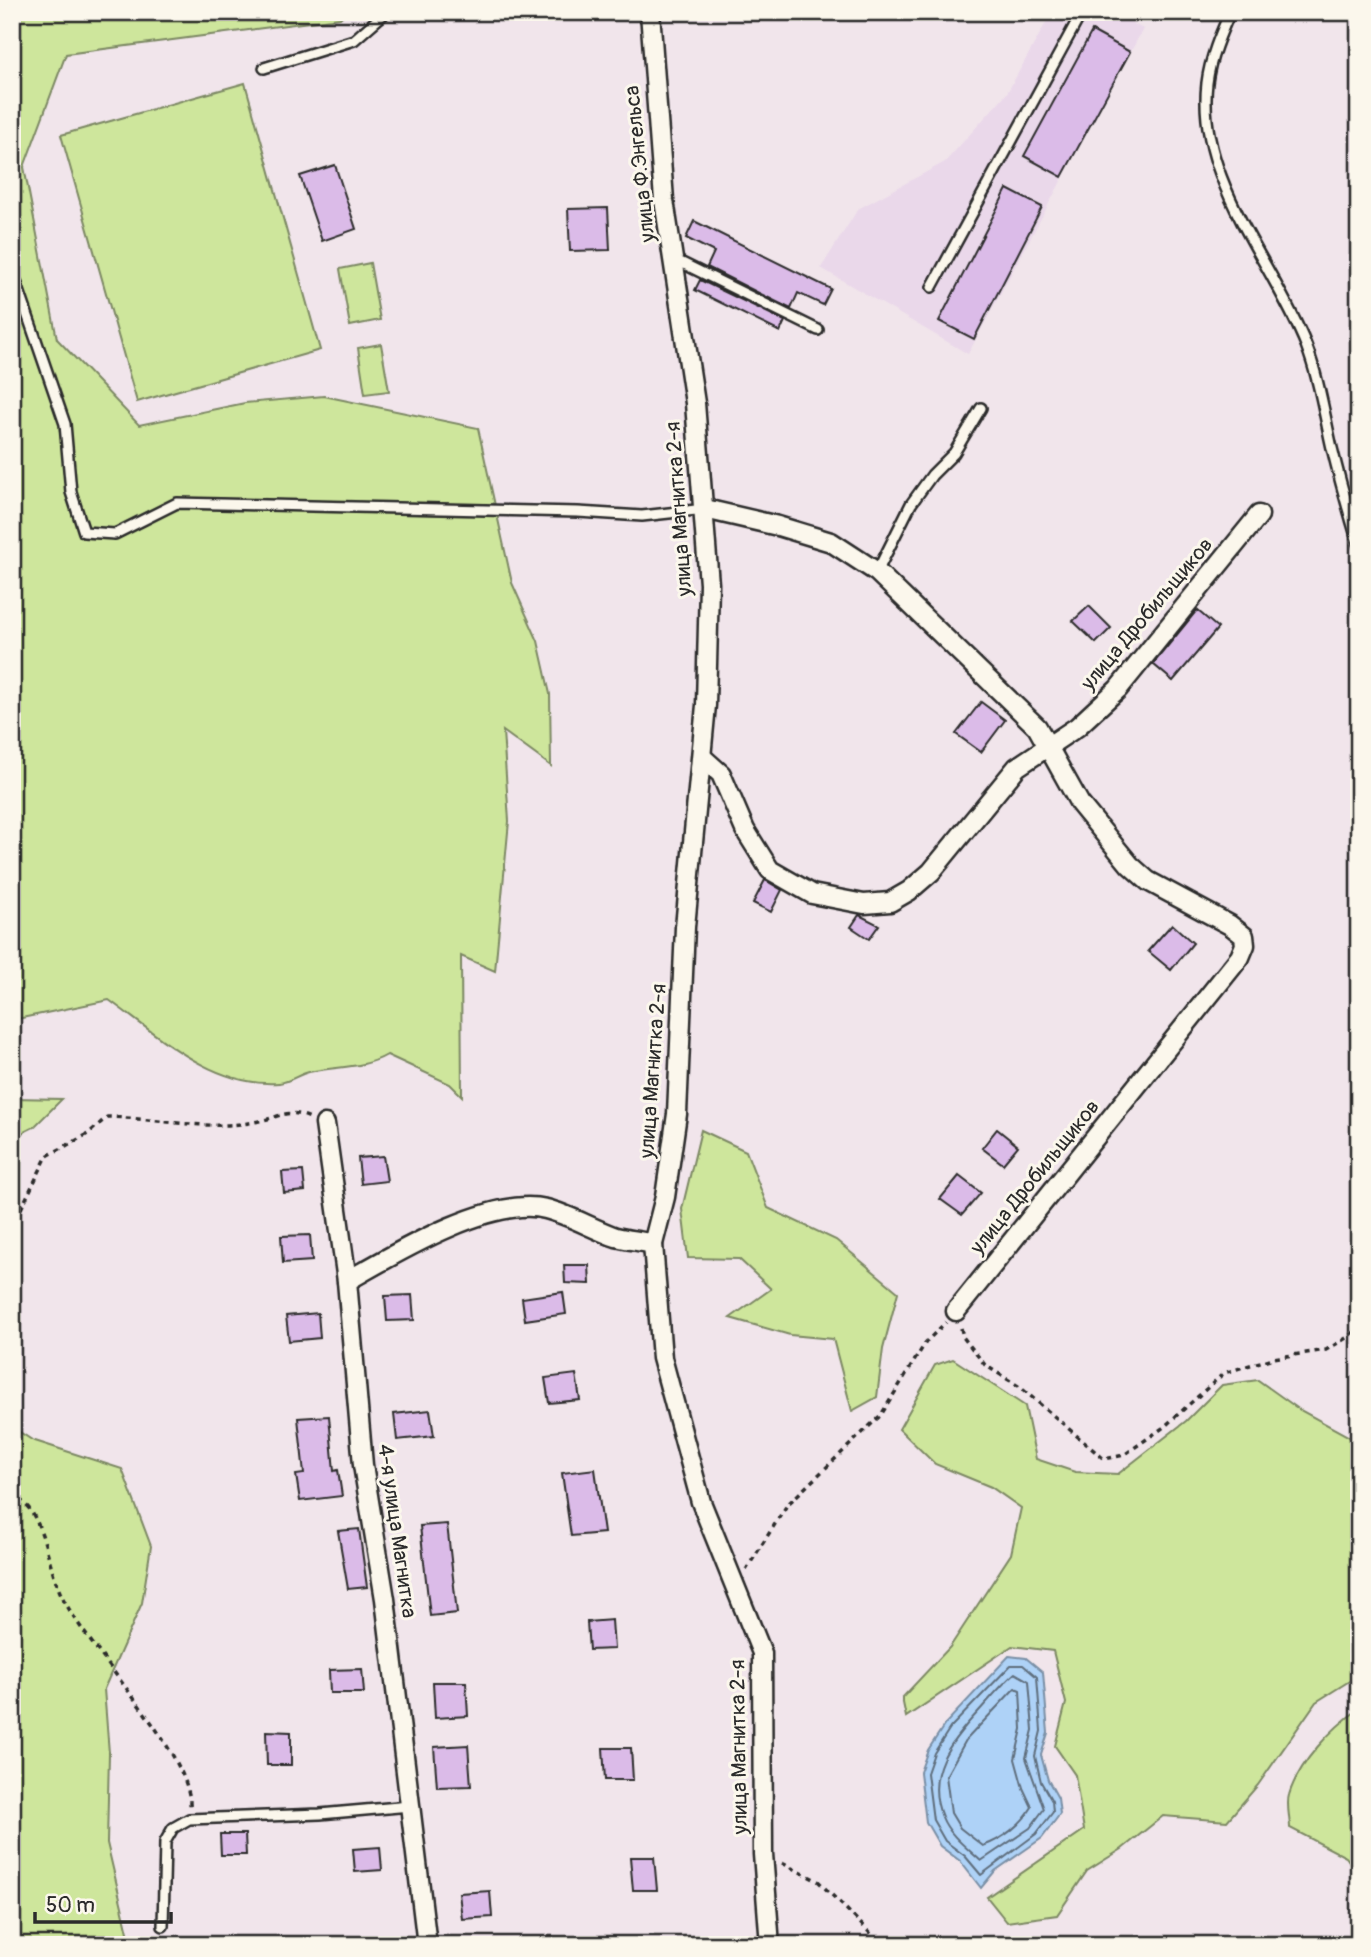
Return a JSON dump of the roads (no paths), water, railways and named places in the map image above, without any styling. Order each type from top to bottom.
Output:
[{"type":"street","name":"улица Ф.Энгельса","points":[[650,12],[664,200],[682,310]]},
{"type":"street","name":"улица Магнитка 2-я","points":[[682,310],[705,509],[709,628],[702,757],[685,928],[677,1114],[665,1197],[653,1244],[662,1358],[701,1502],[762,1653],[763,1854],[770,1945]]},
{"type":"street","points":[[705,509],[831,542],[877,572],[1020,707],[1037,727],[1047,747]]},
{"type":"street","name":"улица Дробильщиков","points":[[702,757],[721,775],[746,830],[770,870],[811,894],[864,904],[890,902],[909,891],[930,872],[1017,768],[1077,727],[1118,689],[1259,515]]},
{"type":"street","name":"улица Дробильщиков","points":[[956,1311],[1240,957],[1245,945],[1244,936],[1230,925],[1148,881],[1130,865],[1080,804],[1047,747]]},
{"type":"street","name":"4-я улица Магнитка","points":[[325,1124],[347,1282],[363,1465],[385,1599],[427,1945]]},
{"type":"street","points":[[347,1282],[395,1253],[492,1212],[519,1206],[546,1208],[618,1237],[653,1244]]},
{"type":"lane","points":[[264,68],[354,40],[386,12]]},
{"type":"lane","points":[[932,287],[1082,12]]},
{"type":"lane","points":[[1230,12],[1211,62],[1207,85],[1211,135],[1227,186],[1306,345],[1325,407],[1332,445],[1359,546]]},
{"type":"lane","points":[[673,258],[818,330]]},
{"type":"lane","points":[[12,270],[65,424],[71,492],[84,532],[115,534],[177,503],[578,512],[642,516],[705,509]]},
{"type":"lane","points":[[877,572],[911,504],[932,475],[954,453],[981,408]]},
{"type":"lane","points":[[163,1926],[166,1842],[173,1828],[189,1819],[320,1814],[410,1806]]},
{"type":"water","points":[[1009,1656],[1026,1658],[1043,1672],[1048,1733],[1041,1755],[1048,1780],[1058,1798],[1060,1814],[1042,1838],[995,1871],[981,1888],[960,1861],[940,1846],[926,1822],[920,1772],[928,1750],[945,1724]]}]
